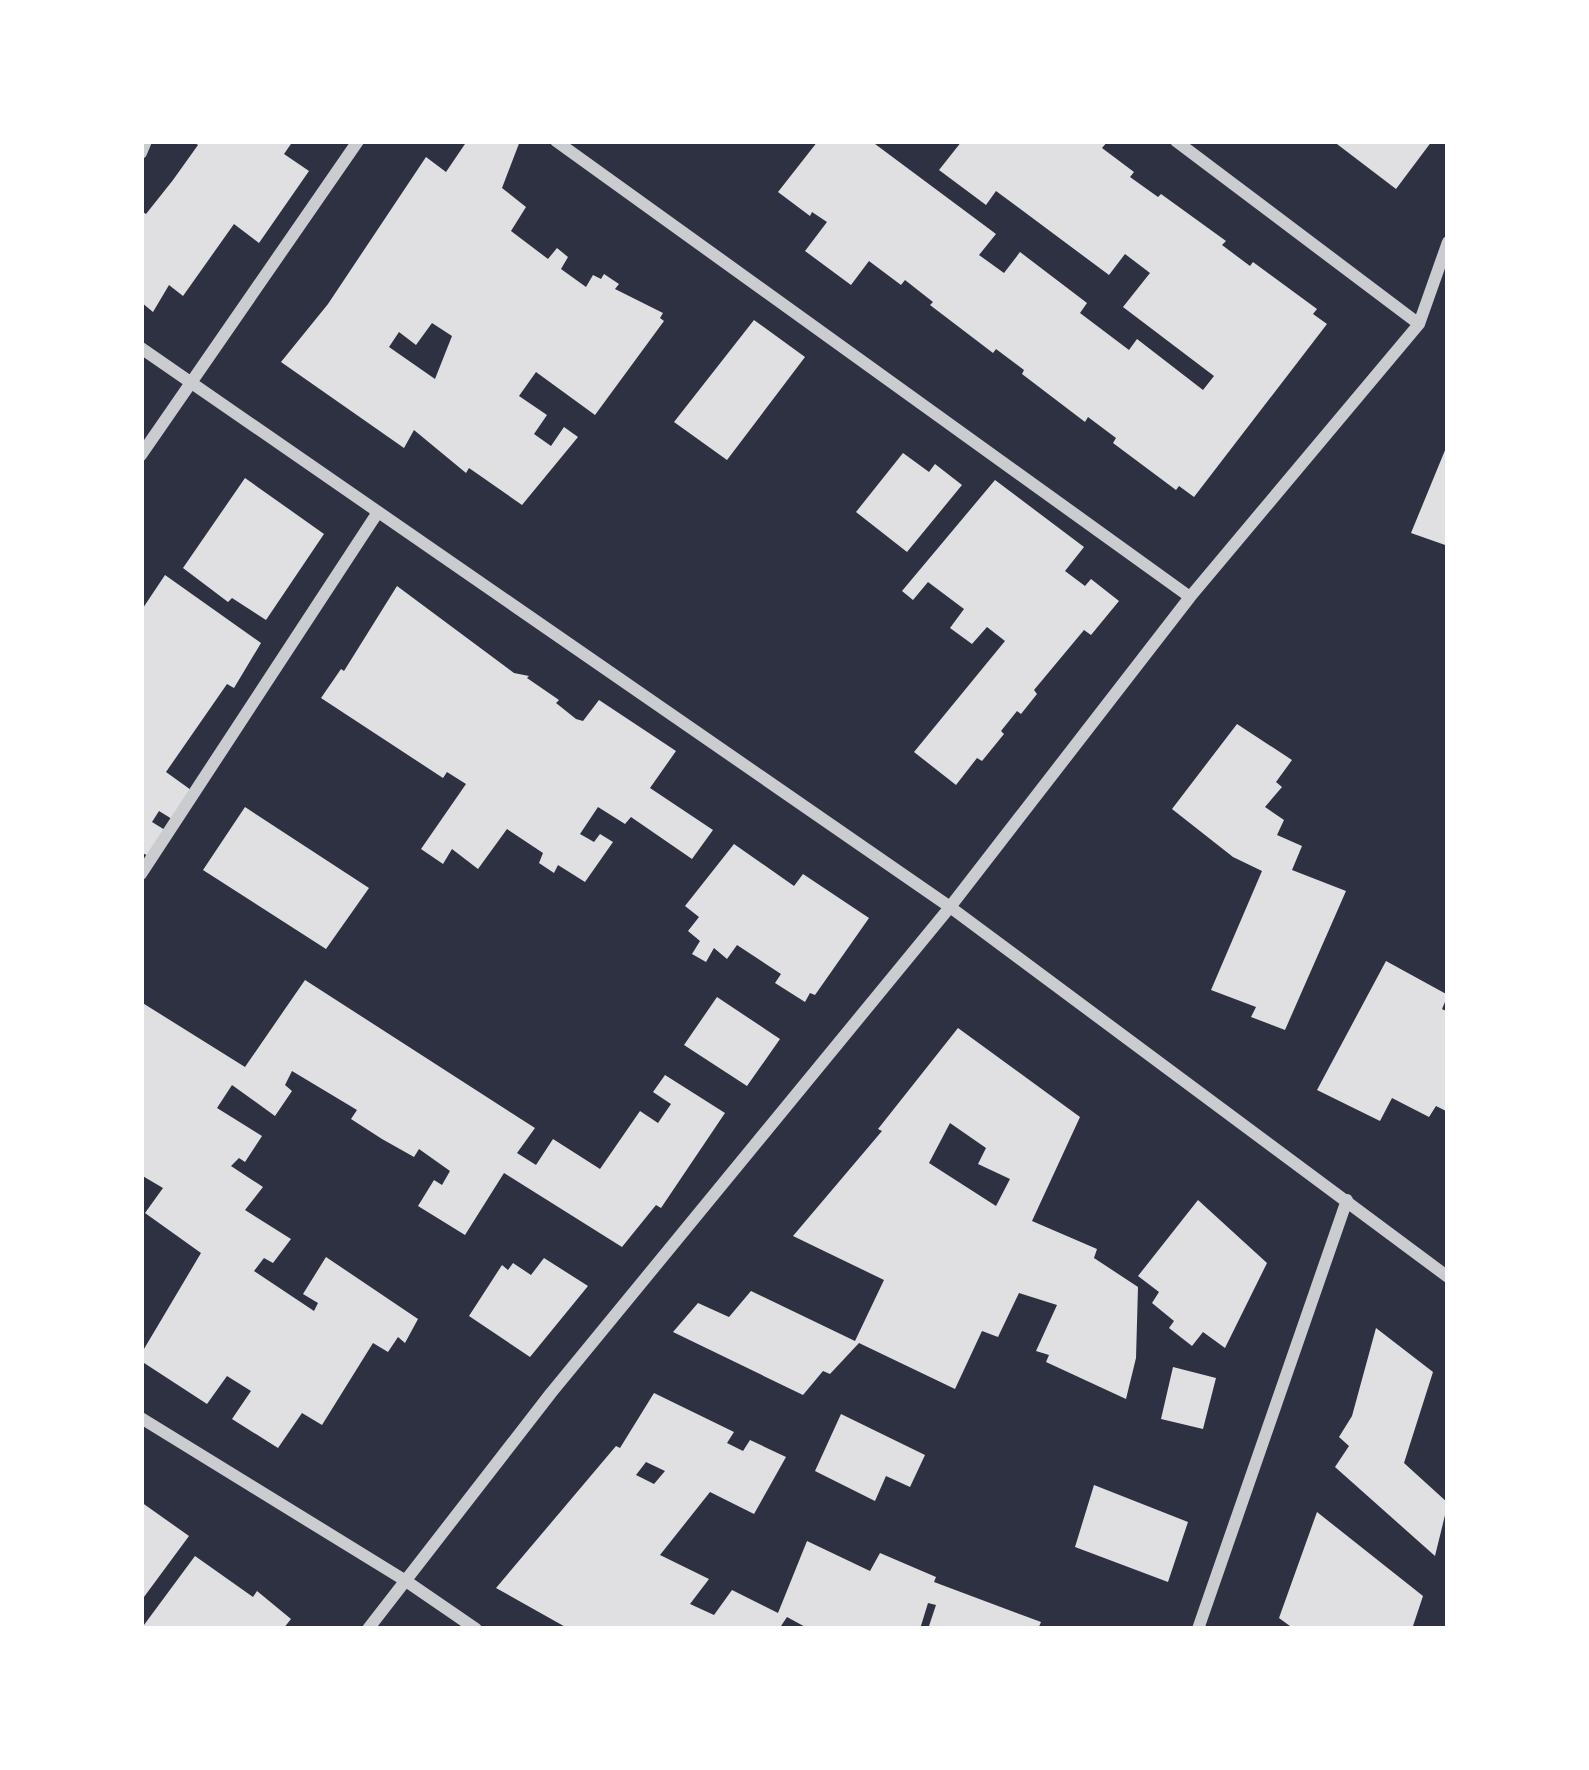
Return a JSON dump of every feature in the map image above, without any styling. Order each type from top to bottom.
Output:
[{"type":"street","points":[[141,153],[146,141]]},
{"type":"street","points":[[141,455],[358,141]]},
{"type":"street","points":[[556,141],[1190,597]]},
{"type":"street","points":[[1176,141],[1419,324]]},
{"type":"street","points":[[368,1629],[551,1393],[950,907],[1190,597],[1419,324],[1448,242]]},
{"type":"street","points":[[141,348],[950,907],[1448,1277]]},
{"type":"street","points":[[141,874],[378,512]]},
{"type":"street","points":[[1198,1629],[1347,1200]]},
{"type":"street","points":[[141,1418],[476,1629]]},
{"type":"building","points":[[192,141],[293,141],[284,154],[309,171],[259,243],[234,224],[183,296],[169,285],[153,312],[141,302],[141,211],[146,214],[173,180],[198,145]]},
{"type":"building","points":[[467,141],[520,141],[502,188],[526,207],[511,231],[548,259],[557,248],[568,257],[561,269],[586,287],[593,275],[601,279],[604,274],[619,284],[615,289],[663,313],[664,321],[595,415],[536,372],[519,396],[547,415],[534,434],[551,446],[564,427],[578,437],[522,505],[469,468],[466,473],[414,430],[404,448],[281,362],[328,304],[426,157],[446,172]],"holes":[[[432,323],[452,336],[435,379],[389,347],[399,332],[416,345]]]},
{"type":"building","points":[[818,141],[871,141],[996,234],[979,255],[1004,273],[1020,252],[1087,303],[1080,313],[1129,350],[1137,339],[1203,390],[1214,376],[1123,307],[1150,273],[1125,254],[1109,275],[996,191],[986,205],[939,170],[962,141],[1108,141],[1102,148],[1134,172],[1130,177],[1226,241],[1222,245],[1317,309],[1313,314],[1327,324],[1194,497],[1179,486],[1176,490],[1113,443],[1116,438],[1088,417],[1085,422],[996,349],[993,353],[905,280],[901,285],[869,261],[851,285],[805,251],[827,222],[812,212],[810,216],[778,192]]},
{"type":"building","points":[[1333,141],[1432,141],[1396,189]]},
{"type":"building","points":[[754,320],[805,357],[727,460],[674,422]]},
{"type":"building","points":[[1448,443],[1448,546],[1411,533]]},
{"type":"building","points":[[903,453],[929,472],[935,464],[962,485],[907,552],[856,512]]},
{"type":"building","points":[[245,478],[324,534],[266,620],[232,598],[228,602],[183,568]]},
{"type":"building","points":[[995,480],[1084,547],[1065,571],[1085,586],[1091,579],[1119,601],[1091,635],[1084,630],[1034,690],[1037,694],[1021,714],[1017,711],[982,761],[977,758],[956,785],[914,752],[1005,641],[987,627],[972,644],[950,628],[964,609],[928,582],[913,600],[902,591]]},
{"type":"building","points":[[165,575],[261,643],[234,688],[227,684],[166,772],[191,790],[172,819],[159,811],[152,822],[165,830],[148,856],[141,852],[141,611]]},
{"type":"building","points":[[397,586],[514,673],[529,676],[576,719],[583,721],[599,700],[676,751],[650,788],[713,830],[692,859],[631,817],[625,824],[598,807],[580,834],[594,842],[600,834],[613,842],[585,882],[558,865],[554,873],[539,863],[543,853],[507,829],[478,869],[452,849],[443,864],[421,849],[466,784],[447,772],[443,778],[321,698],[344,671]]},
{"type":"building","points":[[1237,724],[1292,760],[1276,782],[1282,787],[1265,807],[1284,820],[1277,835],[1302,846],[1292,870],[1346,891],[1285,1030],[1251,1017],[1256,1007],[1211,990],[1262,871],[1233,857],[1172,809]]},
{"type":"building","points":[[245,807],[369,888],[326,949],[203,870]]},
{"type":"building","points":[[734,844],[794,886],[803,874],[869,918],[815,995],[810,993],[805,1002],[775,983],[781,974],[737,945],[727,959],[714,948],[706,962],[692,954],[700,941],[688,931],[699,917],[685,906]]},
{"type":"building","points":[[1386,961],[1448,995],[1442,1009],[1448,1012],[1448,1112],[1436,1106],[1429,1117],[1392,1098],[1380,1121],[1317,1090]]},
{"type":"building","points":[[305,980],[535,1128],[517,1153],[536,1165],[553,1139],[600,1169],[640,1111],[658,1123],[671,1104],[653,1092],[665,1075],[725,1113],[661,1208],[656,1205],[622,1247],[504,1173],[465,1235],[418,1206],[434,1180],[442,1185],[450,1171],[419,1149],[414,1157],[382,1139],[351,1119],[357,1110],[292,1071],[285,1085],[292,1091],[275,1116],[232,1085],[217,1108],[262,1136],[245,1162],[239,1158],[231,1166],[263,1187],[245,1210],[291,1239],[273,1263],[264,1258],[254,1271],[314,1311],[318,1303],[303,1294],[326,1257],[418,1319],[405,1343],[398,1337],[388,1352],[373,1343],[322,1425],[302,1413],[278,1448],[232,1419],[251,1391],[227,1376],[207,1404],[141,1361],[201,1253],[145,1213],[163,1188],[141,1175],[141,1002],[245,1067]]},
{"type":"building","points":[[717,997],[780,1039],[747,1086],[684,1045]]},
{"type":"building","points":[[958,1028],[1080,1117],[1032,1221],[1097,1249],[1094,1258],[1138,1287],[1136,1358],[1126,1399],[1046,1362],[1049,1355],[1036,1351],[1057,1305],[1019,1293],[998,1337],[982,1331],[955,1389],[859,1343],[830,1374],[823,1371],[803,1395],[673,1332],[698,1303],[729,1317],[751,1291],[855,1341],[884,1280],[793,1236],[882,1131],[878,1129]],"holes":[[[950,1123],[986,1148],[978,1164],[1010,1179],[996,1206],[929,1163]]]},
{"type":"building","points":[[1198,1200],[1267,1263],[1225,1348],[1203,1332],[1192,1346],[1169,1328],[1174,1321],[1152,1303],[1159,1292],[1138,1276]]},
{"type":"building","points":[[544,1258],[588,1286],[530,1357],[469,1316],[502,1265],[508,1270],[513,1263],[531,1275]]},
{"type":"building","points":[[1376,1328],[1433,1372],[1404,1463],[1448,1503],[1435,1556],[1335,1467],[1349,1446],[1339,1437],[1352,1416]]},
{"type":"building","points":[[1173,1367],[1216,1378],[1203,1429],[1161,1419]]},
{"type":"building","points":[[654,1393],[734,1432],[727,1443],[743,1451],[750,1440],[786,1457],[754,1514],[710,1492],[660,1555],[709,1579],[690,1604],[714,1615],[732,1590],[778,1613],[807,1541],[870,1571],[880,1553],[936,1577],[934,1582],[1041,1622],[1038,1629],[928,1629],[936,1605],[928,1603],[920,1629],[809,1629],[787,1617],[779,1629],[569,1629],[496,1588],[616,1446],[620,1448]],"holes":[[[646,1462],[665,1471],[654,1484],[636,1475]]]},
{"type":"building","points":[[841,1414],[925,1455],[910,1487],[886,1476],[875,1501],[815,1471]]},
{"type":"building","points":[[1094,1485],[1188,1522],[1168,1582],[1075,1547]]},
{"type":"building","points":[[141,1502],[189,1536],[141,1601]]},
{"type":"building","points":[[1317,1512],[1423,1596],[1412,1629],[1294,1629],[1279,1618]]},
{"type":"building","points":[[195,1556],[253,1597],[257,1591],[291,1619],[283,1629],[141,1629]]}]
